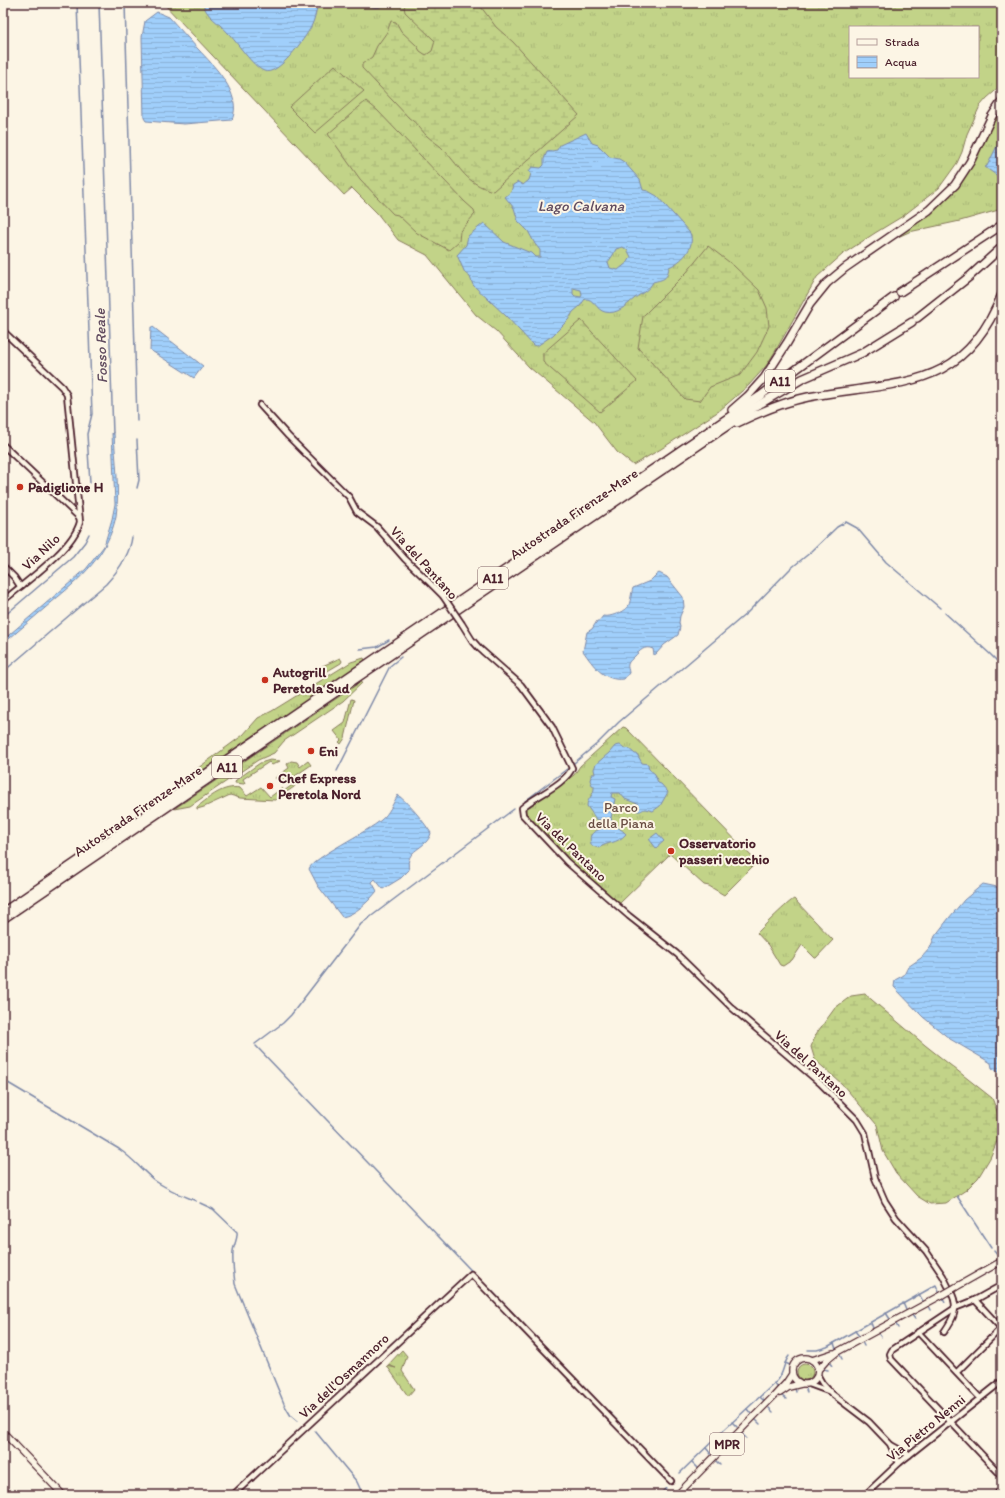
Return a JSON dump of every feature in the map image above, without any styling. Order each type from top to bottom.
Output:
[{"type":"highway","points":[[663,462],[753,392],[776,362],[810,304],[826,283],[845,268],[929,210],[946,195],[963,174],[1002,101]]},
{"type":"highway","name":"Autostrada Firenze-Mare","points":[[3,912],[760,396],[897,294],[1002,224]]},
{"type":"highway","name":"Autostrada Firenze-Mare","points":[[3,919],[758,405],[796,382],[862,353],[915,320],[970,277],[1002,247]]},
{"type":"highway","points":[[716,434],[766,410],[790,401],[819,395],[904,383],[942,370],[964,354],[983,333],[995,312],[1002,294]]},
{"type":"main road","points":[[837,1352],[826,1361],[813,1382],[809,1384],[800,1384],[795,1380],[792,1374],[792,1367],[796,1361],[802,1358],[812,1360],[837,1352],[1002,1261]]},
{"type":"main road","points":[[812,1360],[817,1365],[818,1373]]},
{"type":"main road","name":"MPR","points":[[677,1495],[786,1384],[792,1374]]},
{"type":"main road","name":"MPR","points":[[774,1396],[790,1387],[800,1384]]},
{"type":"main road","points":[[3,1432],[63,1495]]},
{"type":"street","points":[[3,331],[62,387],[67,395],[79,517]]},
{"type":"street","name":"Via del Pantano","points":[[260,405],[349,497],[357,512],[377,527],[443,596],[472,640],[521,686],[552,727],[572,768],[562,780],[522,808],[523,815],[568,862],[634,920],[677,954],[731,1007],[820,1083],[857,1120],[865,1133],[875,1178],[885,1201],[896,1218],[926,1251],[948,1286]]},
{"type":"street","points":[[3,445],[79,517]]},
{"type":"street","name":"Via Nilo","points":[[3,601],[68,544],[79,525],[79,517]]},
{"type":"street","points":[[3,566],[14,577],[20,586]]},
{"type":"street","name":"Via dell'Osmannoro","points":[[233,1495],[471,1274],[670,1481]]},
{"type":"street","points":[[1002,1285],[975,1300],[955,1308],[892,1350],[890,1354],[891,1359],[1002,1476]]},
{"type":"street","points":[[944,1332],[952,1320],[955,1308],[955,1301],[952,1294]]},
{"type":"street","points":[[957,1372],[1002,1329],[975,1300]]},
{"type":"street","points":[[918,1332],[980,1398]]},
{"type":"street","points":[[818,1373],[822,1383],[831,1393],[869,1422],[890,1444],[909,1455]]},
{"type":"street","name":"Via Pietro Nenni","points":[[865,1495],[899,1463],[1002,1381]]},
{"type":"street","points":[[809,1384],[831,1393]]},
{"type":"street","points":[[890,1444],[899,1463]]},
{"type":"street","points":[[996,1495],[1002,1489]]},
{"type":"green space","points":[[163,3],[1002,3],[1002,85],[980,106],[967,134],[957,163],[939,188],[903,216],[843,254],[817,277],[766,366],[749,385],[719,411],[661,449],[633,465],[617,452],[594,422],[529,367],[496,331],[476,315],[427,255],[398,240],[377,213],[352,188],[344,195]]},
{"type":"green space","points":[[408,3],[478,3],[496,27],[513,42],[579,115],[493,191],[470,180],[442,148],[427,136],[417,124],[409,118],[362,68],[362,64],[372,57],[377,46],[387,32],[391,21],[396,22],[401,31],[417,46],[420,51],[426,55],[432,51],[435,41],[405,12],[404,7]]},
{"type":"green space","points":[[335,65],[364,91],[315,133],[289,107]]},
{"type":"green space","points":[[366,101],[377,110],[474,210],[475,214],[460,231],[459,241],[449,250],[417,233],[398,215],[393,214],[360,179],[328,134]]},
{"type":"green space","points":[[1002,106],[1002,209],[960,221],[909,232],[891,240],[934,209],[956,188]]},
{"type":"green space","points":[[708,246],[733,265],[759,290],[767,308],[769,326],[757,352],[740,375],[710,387],[700,401],[685,399],[638,348],[643,316],[687,272]]},
{"type":"green space","points":[[581,320],[637,381],[600,412],[543,362],[543,353]]},
{"type":"green space","points":[[340,658],[342,661],[341,663],[319,676],[296,678],[292,674],[296,671],[307,673]]},
{"type":"green space","points":[[364,658],[365,661],[182,783],[194,771],[243,735],[258,718],[272,711],[351,662]]},
{"type":"green space","points":[[362,681],[362,683],[343,701],[284,741],[274,753],[258,760],[190,806],[174,809]]},
{"type":"green space","points":[[351,699],[354,700],[345,738],[341,744],[339,742],[341,740],[334,731],[345,723]]},
{"type":"green space","name":"Parco della Piana","points":[[623,727],[626,728],[757,862],[724,895],[709,886],[704,885],[670,854],[619,904],[570,862],[525,814],[527,807],[574,775],[580,766]]},
{"type":"green space","points":[[270,760],[280,761],[272,765],[269,762],[243,779],[244,784],[235,783],[236,780],[260,763]]},
{"type":"green space","points":[[291,761],[297,762],[300,767],[308,761],[311,765],[292,778],[289,775],[281,781],[275,778],[289,768],[287,764]]},
{"type":"green space","points":[[296,779],[297,781],[294,787],[275,800],[240,798],[230,795],[197,809],[197,807],[212,796],[228,788],[240,788],[247,796],[261,787],[270,797],[282,788],[284,791],[295,783],[293,780]]},
{"type":"green space","points":[[794,899],[833,940],[816,958],[802,945],[792,960],[783,966],[780,965],[768,945],[757,933]]},
{"type":"green space","points":[[865,994],[925,1045],[992,1098],[999,1116],[998,1139],[990,1158],[978,1178],[966,1190],[946,1203],[930,1204],[917,1196],[896,1173],[883,1151],[877,1125],[842,1084],[815,1060],[811,1047],[816,1034],[835,1008],[851,996]]},
{"type":"green space","points":[[402,1350],[407,1356],[402,1371],[414,1389],[408,1396],[387,1366],[396,1368],[388,1365]]},
{"type":"green space","points":[[802,1364],[808,1364],[813,1369],[811,1378],[808,1380],[802,1380],[797,1375],[797,1369]]},
{"type":"water","points":[[203,3],[318,3],[312,24],[303,39],[283,63],[270,71],[264,71],[250,60],[225,29],[210,16],[204,8]]},
{"type":"water","points":[[157,12],[169,17],[219,72],[234,100],[232,120],[184,124],[146,121],[144,118],[142,37],[145,21]]},
{"type":"water","name":"Lago Calvana","points":[[586,133],[592,143],[598,145],[610,157],[624,162],[640,180],[643,190],[657,196],[690,233],[691,244],[686,254],[678,262],[669,267],[666,277],[653,282],[647,289],[622,309],[610,313],[605,312],[599,309],[591,300],[585,299],[568,320],[553,335],[537,346],[533,345],[506,316],[473,285],[470,277],[465,273],[457,255],[466,245],[468,236],[484,223],[504,242],[531,253],[535,257],[540,257],[540,250],[528,231],[518,221],[514,208],[505,197],[511,192],[513,185],[518,182],[523,185],[529,180],[531,174],[529,171],[532,167],[541,168],[544,165],[544,159],[547,152],[557,150],[560,145]],"holes":[[[623,247],[628,251],[631,257],[628,262],[618,270],[610,268],[608,262],[616,249]],[[573,288],[581,290],[581,297],[573,294]]]},
{"type":"water","points":[[1002,136],[1002,173],[1000,175],[996,175],[985,167],[987,166]]},
{"type":"water","points":[[151,327],[153,327],[203,366],[194,378],[150,350]]},
{"type":"water","points":[[112,433],[114,433],[117,506],[116,516],[107,543],[83,575],[3,644],[3,640],[86,569],[104,546],[115,504]]},
{"type":"water","points":[[659,573],[667,577],[683,597],[684,607],[680,616],[678,635],[664,645],[654,655],[653,649],[650,648],[645,648],[640,651],[628,663],[629,673],[624,679],[611,678],[595,667],[583,651],[587,632],[592,629],[597,621],[599,621],[603,616],[613,615],[626,609],[629,604],[633,588],[650,581]]},
{"type":"water","points":[[620,745],[637,754],[642,763],[648,764],[649,769],[655,774],[658,783],[661,784],[668,792],[660,806],[653,811],[645,809],[637,811],[636,810],[638,808],[636,806],[638,804],[625,799],[620,793],[612,793],[611,797],[615,799],[611,818],[612,821],[626,834],[619,840],[599,848],[592,846],[590,840],[592,833],[602,828],[601,820],[596,819],[587,806],[594,789],[594,786],[590,780],[592,774],[595,774],[594,769],[596,764],[615,746]]},
{"type":"water","points":[[398,795],[420,817],[431,833],[429,839],[410,857],[408,863],[409,870],[401,878],[383,889],[375,879],[372,882],[377,891],[374,895],[357,911],[342,917],[318,886],[309,869],[312,864],[320,858],[384,818]]},
{"type":"water","points":[[657,833],[664,841],[656,848],[649,839]]},
{"type":"water","points":[[983,884],[1002,888],[1002,1072],[1000,1073],[992,1068],[991,1063],[950,1039],[923,1017],[894,987],[895,980],[904,975],[908,967],[921,958],[930,948],[935,936],[964,900]]},
{"type":"waterway","points":[[77,3],[92,414],[87,434],[90,483]]},
{"type":"waterway","name":"Fosso Reale","points":[[99,3],[113,434]]},
{"type":"waterway","points":[[125,3],[137,421]]},
{"type":"waterway","points":[[366,3],[376,7],[387,3]]},
{"type":"waterway","points":[[137,440],[139,480],[137,488]]},
{"type":"waterway","points":[[574,763],[598,743],[619,722],[747,613],[790,569],[811,552],[837,527],[846,522],[857,528],[886,562],[940,608]]},
{"type":"waterway","points":[[3,617],[73,557],[85,542],[89,534]]},
{"type":"waterway","points":[[3,672],[106,584],[123,562],[129,550],[132,537]]},
{"type":"waterway","points":[[945,613],[1002,666]]},
{"type":"waterway","points":[[360,649],[377,647],[389,640]]},
{"type":"waterway","points":[[337,771],[390,666],[401,657]]},
{"type":"waterway","points":[[525,801],[567,769]]},
{"type":"waterway","points":[[255,1044],[283,1023],[291,1015],[361,924],[514,809]]},
{"type":"waterway","points":[[256,1046],[487,1287]]},
{"type":"waterway","points":[[3,1080],[119,1149],[154,1180],[174,1192],[196,1201]]},
{"type":"waterway","points":[[957,1196],[991,1248]]},
{"type":"waterway","points":[[200,1203],[213,1209],[237,1232],[233,1255],[235,1284],[285,1406],[291,1416],[297,1421]]},
{"type":"waterway","points":[[994,1251],[998,1256]]},
{"type":"waterway","points":[[808,1350],[817,1350],[827,1347],[936,1285],[939,1292]]},
{"type":"waterway","points":[[490,1289],[552,1354]]},
{"type":"waterway","points":[[919,1294],[923,1301]]},
{"type":"waterway","points":[[943,1298],[945,1302]]},
{"type":"waterway","points":[[903,1303],[906,1310]]},
{"type":"waterway","points":[[929,1306],[931,1310]]},
{"type":"waterway","points":[[886,1313],[890,1319]]},
{"type":"waterway","points":[[912,1315],[915,1319]]},
{"type":"waterway","points":[[871,1323],[873,1328]]},
{"type":"waterway","points":[[896,1324],[898,1328]]},
{"type":"waterway","points":[[855,1331],[859,1336]]},
{"type":"waterway","points":[[862,1342],[864,1346]]},
{"type":"waterway","points":[[834,1343],[836,1349]]},
{"type":"waterway","points":[[840,1355],[842,1359]]},
{"type":"waterway","points":[[554,1356],[607,1411]]},
{"type":"waterway","points":[[680,1473],[778,1380],[789,1356]]},
{"type":"waterway","points":[[829,1362],[832,1366]]},
{"type":"waterway","points":[[785,1363],[790,1365]]},
{"type":"waterway","points":[[823,1369],[828,1370]]},
{"type":"waterway","points":[[774,1383],[778,1388]]},
{"type":"waterway","points":[[818,1383],[821,1386]]},
{"type":"waterway","points":[[795,1388],[796,1392]]},
{"type":"waterway","points":[[806,1389],[807,1393]]},
{"type":"waterway","points":[[782,1396],[786,1399]]},
{"type":"waterway","points":[[760,1397],[764,1401]]},
{"type":"waterway","points":[[769,1408],[773,1412]]},
{"type":"waterway","points":[[747,1409],[751,1414]]},
{"type":"waterway","points":[[610,1413],[669,1476]]},
{"type":"waterway","points":[[756,1420],[760,1424]]},
{"type":"waterway","points":[[732,1422],[737,1427]]},
{"type":"waterway","points":[[315,1431],[357,1482],[363,1495]]},
{"type":"waterway","points":[[742,1434],[746,1438]]},
{"type":"waterway","points":[[719,1435],[724,1441]]},
{"type":"waterway","points":[[729,1447],[733,1451]]},
{"type":"waterway","points":[[706,1448],[711,1454]]},
{"type":"waterway","points":[[716,1461],[720,1465]]},
{"type":"waterway","points":[[692,1462],[698,1468]]},
{"type":"waterway","points":[[659,1495],[666,1488]]},
{"type":"waterway","points":[[665,1490],[669,1495]]},
{"type":"place","name":"Padiglione H","points":[[20,487]]},
{"type":"place","name":"Autogrill Peretola Sud","points":[[265,680]]},
{"type":"place","name":"Eni","points":[[311,751]]},
{"type":"place","name":"Chef Express Peretola Nord","points":[[270,786]]},
{"type":"place","name":"Osservatorio passeri vecchio","points":[[671,851]]}]
